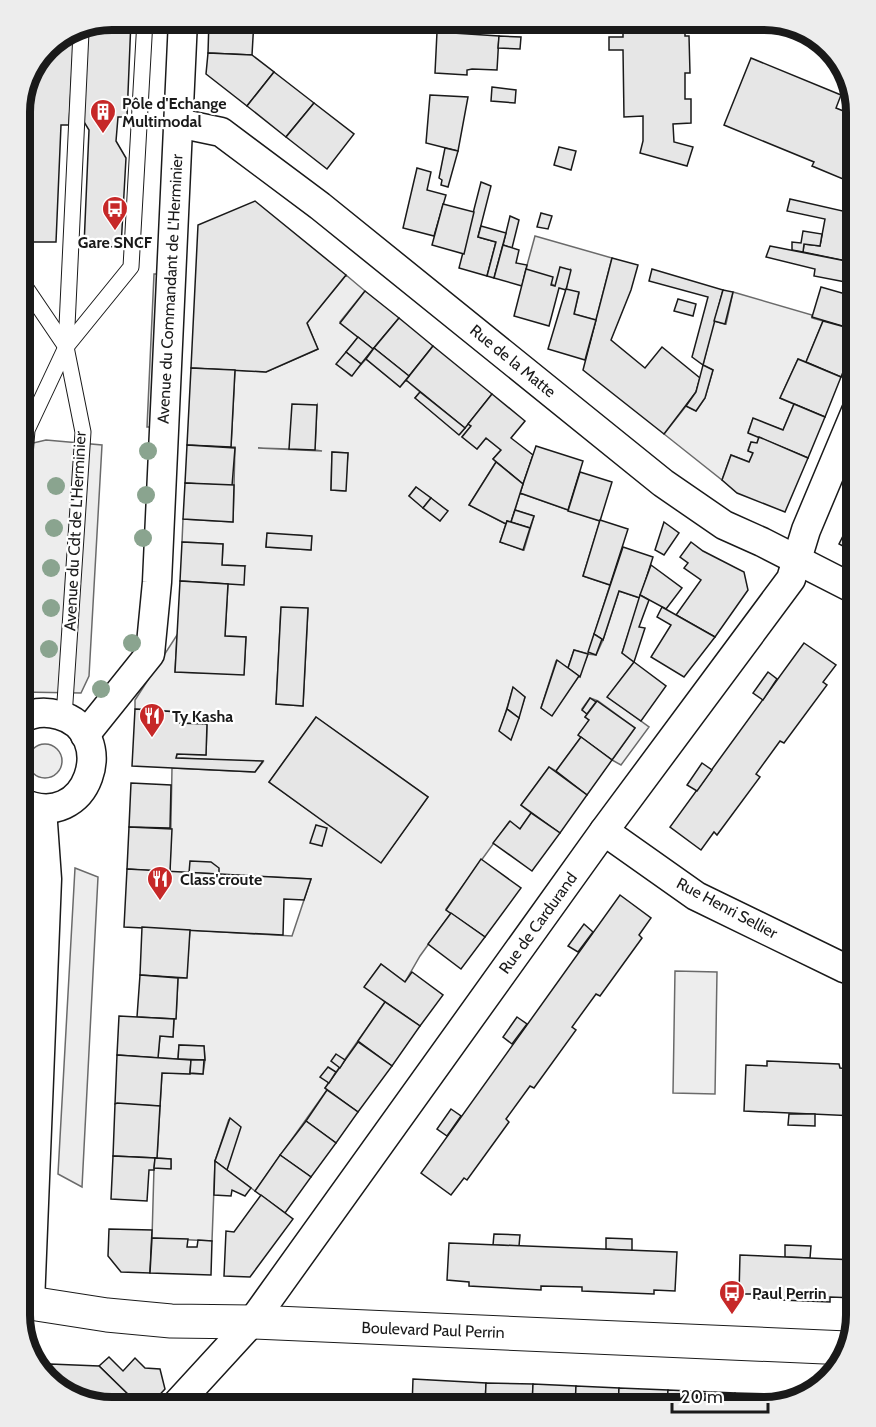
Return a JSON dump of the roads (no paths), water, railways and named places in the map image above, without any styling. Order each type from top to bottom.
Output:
[{"type":"street","name":"Avenue du Commandant de L'Herminier","points":[[85,735],[150,654],[157,582],[183,30]]},
{"type":"street","name":"Rue de la Matte","points":[[178,123],[221,132],[320,206],[663,483],[724,525],[846,585]]},
{"type":"street","name":"Rue de Cardurand","points":[[183,1397],[252,1323],[604,831],[791,579],[806,530],[846,435]]},
{"type":"street","points":[[30,716],[38,713],[51,713],[76,724],[85,735],[91,748],[93,762],[84,789],[72,800],[58,807],[31,805],[48,879],[30,1211]]},
{"type":"street","name":"Rue Henri Sellier","points":[[604,831],[696,896],[846,969]]},
{"type":"street","name":"Boulevard Paul Perrin","points":[[30,1304],[107,1315],[171,1321],[839,1348]]},
{"type":"lane","points":[[30,424],[66,347],[131,267],[144,30]]},
{"type":"lane","points":[[66,347],[81,36]]},
{"type":"lane","points":[[30,294],[66,347]]},
{"type":"lane","name":"Avenue du Cdt de L'Herminier","points":[[64,717],[83,432],[66,347]]},
{"type":"place","name":"Pôle d'Echange Multimodal","points":[[103,135]]},
{"type":"place","name":"Gare SNCF","points":[[115,232]]},
{"type":"place","name":"Ty Kasha","points":[[152,739]]},
{"type":"place","name":"Class'croute","points":[[160,902]]},
{"type":"place","name":"Paul Perrin","points":[[732,1316]]}]
